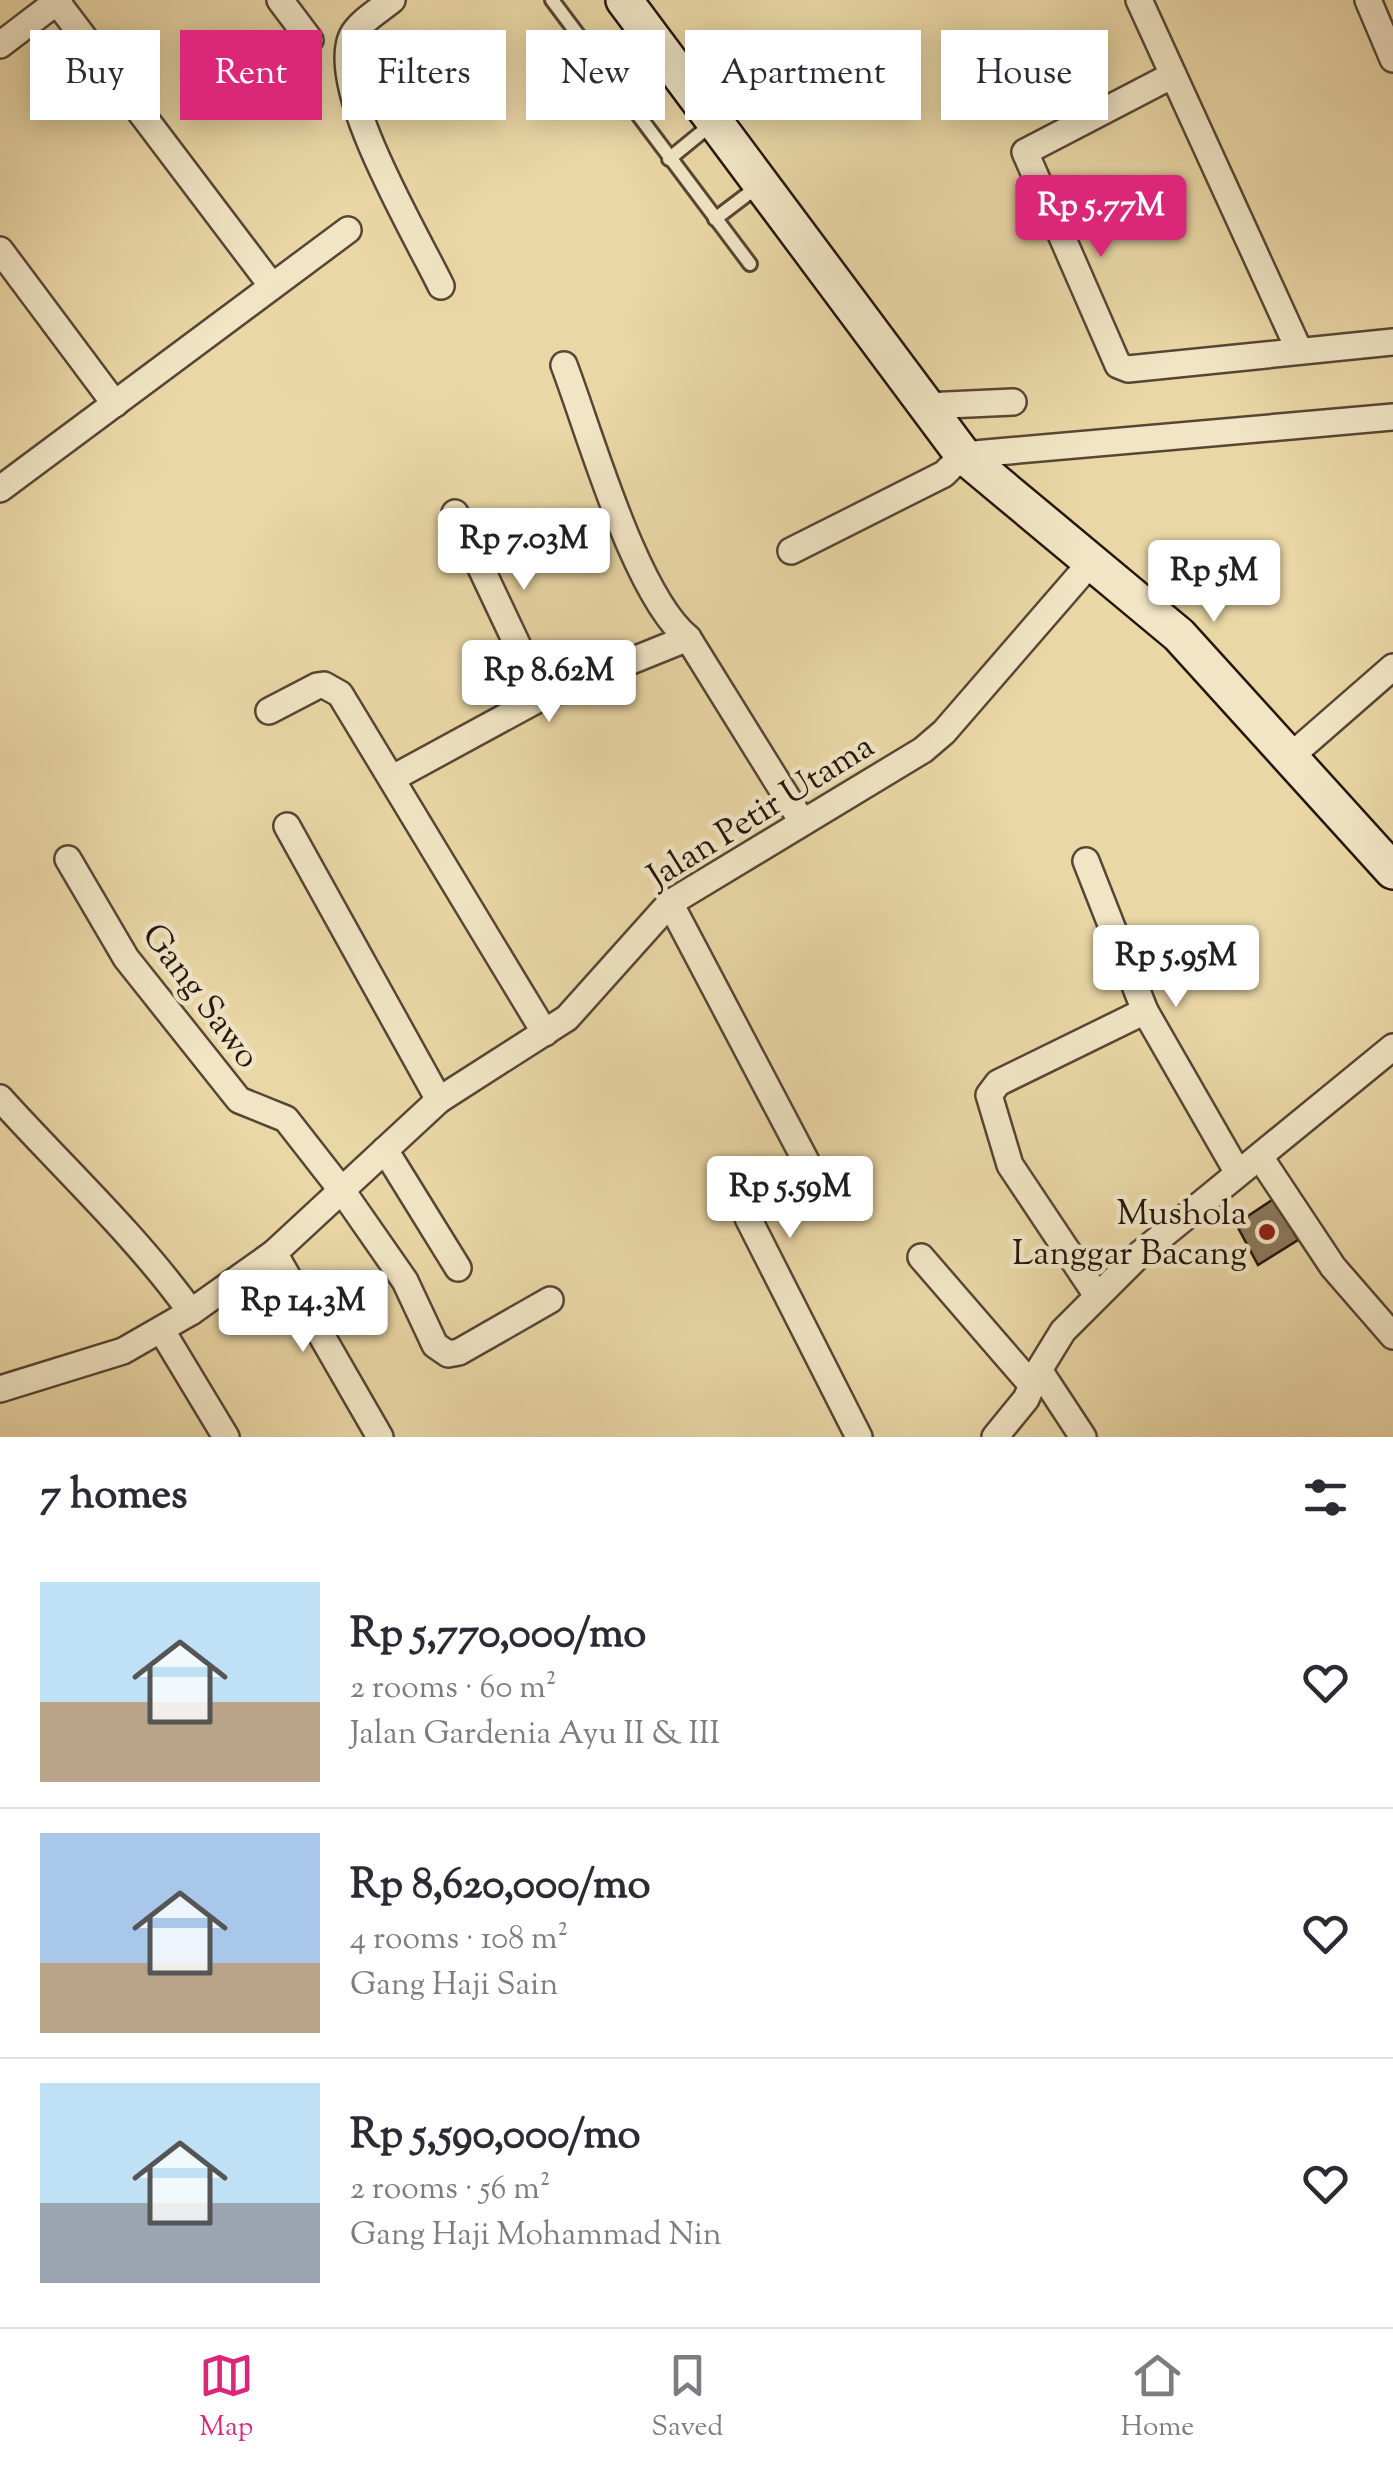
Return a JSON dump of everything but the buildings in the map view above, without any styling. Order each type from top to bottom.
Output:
[{"type":"main road","points":[[624,0],[710,126],[946,434],[1012,501],[1093,560],[1179,636],[1393,871]]},
{"type":"street","points":[[280,0],[302,30]]},
{"type":"street","points":[[392,0],[354,31],[350,42],[350,94],[442,286]]},
{"type":"street","points":[[1139,0],[1299,350]]},
{"type":"street","points":[[1368,0],[1393,59]]},
{"type":"street","points":[[0,45],[58,1],[272,286]]},
{"type":"street","points":[[1173,75],[1025,152],[1118,365],[1128,369],[1393,342]]},
{"type":"street","points":[[0,489],[348,230]]},
{"type":"street","points":[[0,250],[115,404]]},
{"type":"street","points":[[564,365],[636,555],[670,623],[688,638],[801,820]]},
{"type":"street","points":[[946,434],[1013,402]]},
{"type":"street","points":[[946,434],[1393,417]]},
{"type":"street","points":[[792,550],[944,474],[946,434]]},
{"type":"street","points":[[455,512],[542,697]]},
{"type":"street","name":"Jalan Petir Utama","points":[[0,1389],[123,1351],[162,1331],[274,1254],[439,1100],[545,1033],[594,991],[670,904],[801,820],[922,750],[944,732],[1093,560]]},
{"type":"street","points":[[392,778],[542,697],[688,638]]},
{"type":"street","points":[[1291,756],[1393,667]]},
{"type":"street","points":[[270,711],[317,686],[333,688],[392,778],[545,1033]]},
{"type":"street","points":[[287,826],[439,1100]]},
{"type":"street","name":"Gang Sawo","points":[[68,859],[126,958],[239,1100],[286,1119],[344,1192],[405,1282],[418,1316],[442,1352],[459,1352],[550,1300]]},
{"type":"street","points":[[1086,860],[1146,1012],[1238,1173]]},
{"type":"street","points":[[670,904],[808,1165],[807,1172],[753,1199],[748,1218],[859,1437]]},
{"type":"street","points":[[1096,1294],[1010,1165],[989,1095],[998,1083],[1146,1012]]},
{"type":"street","points":[[996,1437],[1026,1399],[1034,1376],[1063,1331],[1096,1294],[1393,1046]]},
{"type":"street","points":[[0,1098],[98,1205],[148,1251],[191,1312]]},
{"type":"street","points":[[385,1150],[458,1268]]},
{"type":"street","points":[[1260,1157],[1333,1267],[1393,1336]]},
{"type":"street","points":[[274,1254],[380,1437]]},
{"type":"street","points":[[921,1257],[1034,1376],[1083,1437]]},
{"type":"street","points":[[162,1331],[226,1437]]},
{"type":"lane","points":[[552,0],[750,264]]},
{"type":"lane","points":[[669,159],[710,126]]},
{"type":"lane","points":[[715,219],[756,188]]},
{"type":"place","name":"Mushola Langgar Bacang","points":[[1267,1232]]}]
